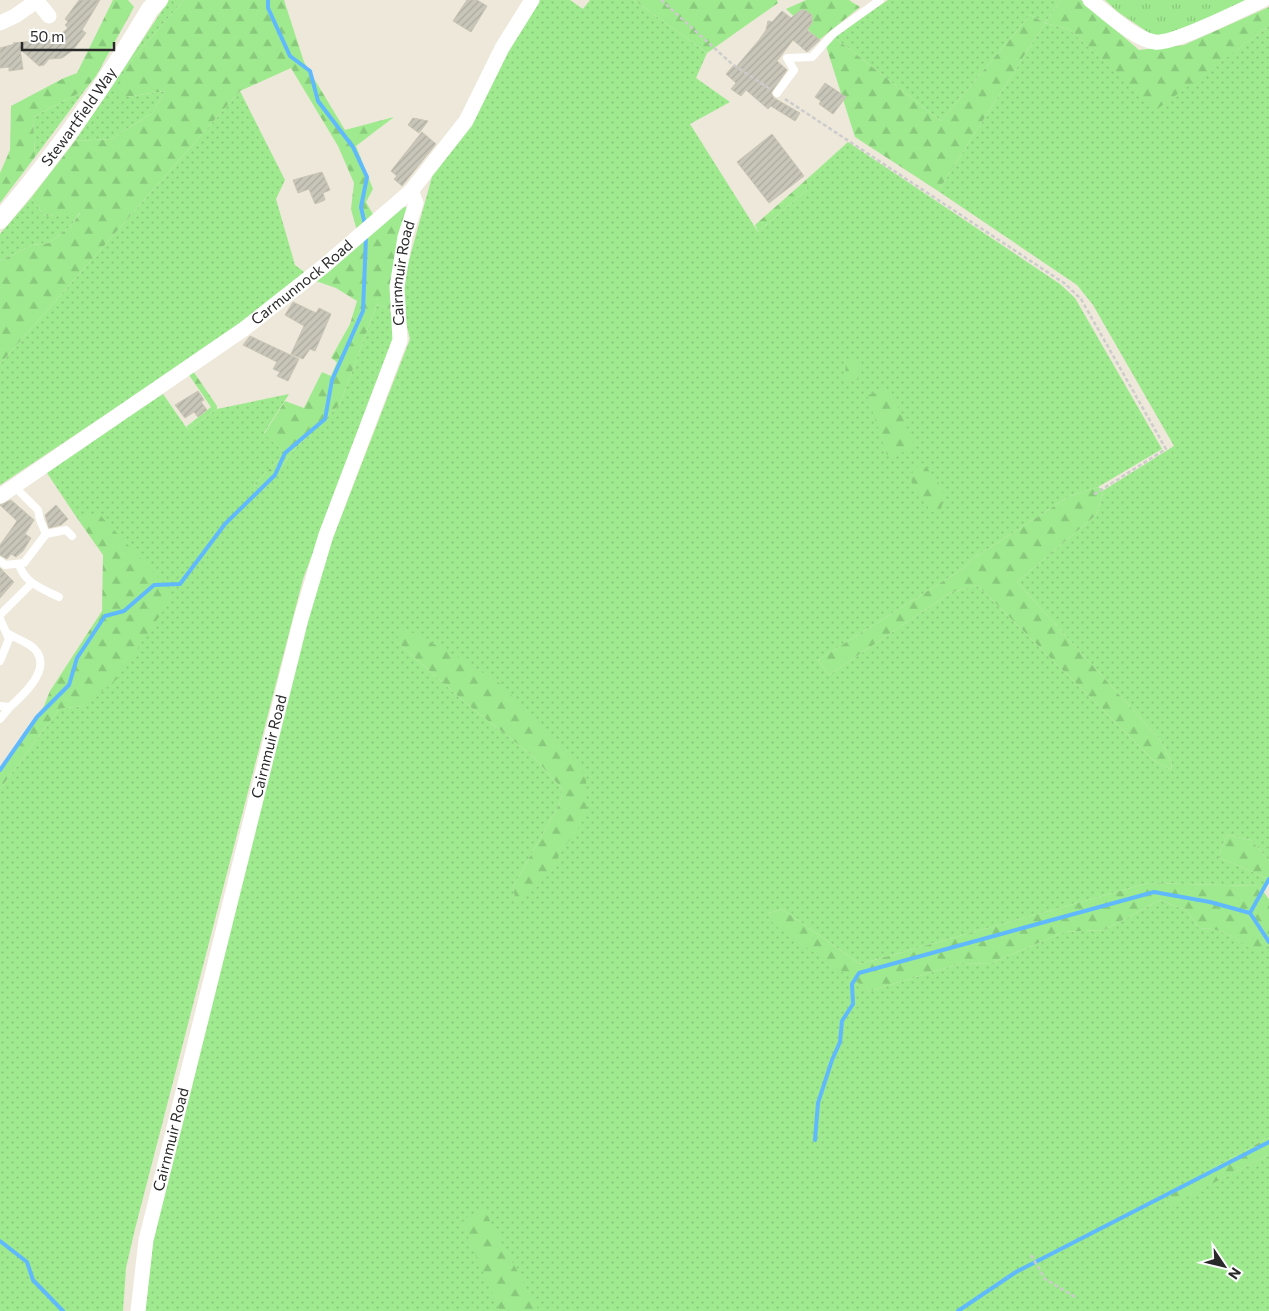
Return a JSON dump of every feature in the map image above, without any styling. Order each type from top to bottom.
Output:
[{"type":"street","name":"Carmunnock Road","points":[[0,496],[244,329],[324,266],[411,191],[466,121],[502,48],[532,0]]},
{"type":"street","points":[[1090,0],[1126,28],[1156,42],[1187,34],[1263,0]]},
{"type":"street","points":[[0,23],[15,16],[37,1],[49,16]]},
{"type":"street","name":"Stewartfield Way","points":[[0,220],[60,146],[93,101],[154,3]]},
{"type":"street","name":"Cairnmuir Road","points":[[138,1311],[148,1231],[301,619],[326,535],[400,340],[397,287],[405,237],[416,204],[411,191]]},
{"type":"lane","points":[[776,93],[794,70],[787,58],[812,58],[833,34],[880,0]]},
{"type":"lane","points":[[14,486],[38,510],[46,534]]},
{"type":"lane","points":[[0,561],[6,565],[24,563],[46,534],[66,530],[72,536]]},
{"type":"lane","points":[[19,564],[21,570],[32,583],[42,591],[58,597]]},
{"type":"lane","points":[[0,661],[9,639],[0,617],[32,583]]},
{"type":"lane","points":[[0,719],[30,687],[41,664],[38,652],[7,633]]},
{"type":"lane","points":[[0,706],[10,708]]},
{"type":"path","points":[[661,0],[732,64],[1064,282],[1081,299],[1166,449],[1093,495]]},
{"type":"path","points":[[1031,1255],[1045,1279],[1075,1297]]},
{"type":"green space","points":[[113,0],[128,0],[134,7],[96,76],[85,90],[33,117],[35,157],[0,203],[0,173],[10,150],[11,106],[77,73]]},
{"type":"green space","points":[[169,0],[184,0],[129,63],[126,97],[165,91],[152,113],[111,139],[75,141]]},
{"type":"green space","points":[[184,0],[284,0],[304,62],[345,130],[394,117],[356,146],[373,189],[366,202],[374,216],[357,231],[351,209],[354,183],[338,146],[291,68],[240,91],[0,364],[0,261],[32,245],[49,243],[71,226],[80,213],[45,216],[31,198],[75,141],[111,139],[152,113],[165,91],[126,97],[116,87],[129,63]]},
{"type":"green space","points":[[538,0],[570,0],[583,9],[590,0],[634,0],[707,53],[696,78],[730,102],[690,124],[758,232],[807,190],[807,179],[848,142],[1060,284],[1075,298],[1162,449],[1098,487],[1070,496],[972,559],[964,568],[818,660],[829,675],[950,593],[977,585],[1152,759],[1171,770],[1172,763],[1161,741],[1017,582],[1096,515],[1104,490],[1174,446],[1093,305],[1077,285],[938,191],[1045,23],[1069,29],[1156,109],[1269,26],[1269,861],[1251,840],[1227,835],[1218,857],[1269,879],[1263,891],[1259,886],[1148,883],[860,964],[782,909],[768,913],[870,991],[962,963],[989,964],[1064,932],[1104,930],[1160,900],[1186,910],[1199,928],[1223,932],[1256,952],[1269,945],[1269,1137],[1171,1192],[1167,1206],[1269,1155],[1269,1311],[136,1311],[137,1294],[319,574],[410,339],[405,318],[403,282],[433,173],[470,127],[510,47]],"holes":[[[396,641],[586,776],[516,902],[513,887],[559,805],[563,790],[533,756],[468,705]]]},
{"type":"green space","points":[[634,0],[777,0],[778,3],[707,53]]},
{"type":"green space","points":[[806,0],[849,0],[860,7],[819,40],[786,9]]},
{"type":"green space","points":[[888,0],[1061,0],[1045,23],[1030,15],[941,121],[834,37]]},
{"type":"green space","points":[[1061,0],[1081,0],[1139,50],[1184,45],[1269,7],[1269,26],[1156,110],[1069,29],[1045,23]]},
{"type":"green space","points":[[1105,0],[1250,0],[1171,34],[1155,37],[1118,12]]},
{"type":"green space","points":[[1030,15],[1045,23],[938,191],[855,137],[826,46],[834,37],[941,121]]},
{"type":"green space","points":[[85,90],[35,157],[33,117]]},
{"type":"green space","points":[[240,91],[285,180],[276,199],[295,265],[307,274],[249,319],[0,485],[0,364]]},
{"type":"green space","points":[[807,179],[807,190],[758,232],[755,225]]},
{"type":"green space","points":[[31,198],[45,216],[80,212],[71,226],[49,243],[32,245],[0,261],[0,234]]},
{"type":"green space","points":[[400,207],[406,207],[408,212],[390,309],[377,304],[340,404],[294,450],[263,491],[254,485],[285,453],[264,434],[285,401],[304,408],[322,372],[331,376],[337,362],[331,358],[350,324],[357,301],[336,288],[313,280]]},
{"type":"green space","points":[[377,304],[390,309],[393,323],[393,340],[303,579],[135,1229],[126,1268],[123,1311],[0,1311],[0,789],[59,709],[82,706],[171,598],[99,515],[77,518],[45,470],[163,394],[188,430],[217,409],[289,394],[264,433],[285,453],[254,485],[263,491],[294,450],[340,404]]},
{"type":"green space","points":[[846,360],[859,361],[858,380],[845,379]]},
{"type":"green space","points":[[193,371],[217,406],[217,409],[188,430],[186,427],[211,407],[189,375]]},
{"type":"green space","points":[[890,389],[914,444],[904,452],[887,455],[867,395]]},
{"type":"green space","points":[[923,463],[944,490],[941,511],[931,512],[911,480],[913,470]]},
{"type":"green space","points":[[1098,487],[1104,490],[1096,515],[1017,582],[1161,741],[1172,763],[1171,770],[1152,759],[977,585],[950,593],[829,675],[818,660],[964,568],[972,559],[1070,496]]},
{"type":"green space","points":[[99,514],[169,589],[171,599],[116,680],[82,706],[59,709],[0,789],[0,770],[44,706],[50,691],[102,611],[103,555],[77,518]]},
{"type":"green space","points":[[403,628],[451,653],[501,684],[586,775],[587,815],[538,886],[516,903],[513,887],[559,805],[563,790],[533,756],[468,705],[396,641]]},
{"type":"green space","points":[[1227,835],[1251,840],[1269,861],[1269,879],[1218,857]]},
{"type":"green space","points":[[1148,883],[1259,886],[1269,899],[1269,945],[1256,953],[1223,932],[1199,928],[1186,910],[1160,900],[1104,930],[1064,932],[989,964],[962,963],[870,991],[774,925],[768,913],[782,909],[860,964]]},
{"type":"green space","points":[[1269,1137],[1269,1155],[1166,1207],[1171,1192]]},
{"type":"green space","points":[[483,1208],[539,1311],[500,1311],[461,1221]]},
{"type":"building","points":[[79,0],[100,0],[82,30],[86,33],[73,50],[62,58],[49,59],[44,65],[39,66],[20,49],[23,69],[9,71],[9,67],[0,68],[0,48],[15,44],[13,43],[55,39],[68,28],[65,25],[68,22],[65,19]]},
{"type":"building","points":[[467,0],[477,0],[487,6],[471,32],[453,21]]},
{"type":"building","points":[[801,10],[805,10],[812,15],[812,23],[807,30],[820,40],[807,52],[793,40],[777,61],[787,70],[771,93],[774,98],[800,113],[795,121],[771,106],[768,109],[746,90],[741,96],[731,89],[736,83],[726,74],[734,65],[736,67],[759,40],[766,30],[768,21],[772,22],[782,11],[791,18]]},
{"type":"building","points":[[825,83],[846,97],[833,114],[819,104],[821,101],[815,97]]},
{"type":"building","points":[[413,118],[428,121],[419,133],[408,125]]},
{"type":"building","points":[[422,132],[436,144],[402,186],[394,179],[397,176],[391,171]]},
{"type":"building","points":[[772,134],[804,176],[769,203],[737,162]]},
{"type":"building","points":[[322,172],[330,190],[323,193],[325,200],[315,204],[309,189],[298,193],[293,180]]},
{"type":"building","points":[[293,302],[316,313],[319,308],[331,314],[315,351],[310,349],[303,359],[291,354],[304,326],[285,315]]},
{"type":"building","points":[[250,336],[299,359],[288,381],[277,376],[280,372],[273,369],[277,362],[243,345]]},
{"type":"building","points":[[198,391],[204,400],[201,402],[207,410],[198,417],[194,412],[185,418],[175,405]]},
{"type":"building","points":[[11,500],[34,520],[25,534],[31,538],[23,551],[16,557],[11,554],[7,559],[0,555],[0,545],[17,521],[0,505]]},
{"type":"building","points":[[56,505],[68,519],[61,525],[49,528],[45,515]]},
{"type":"building","points":[[0,568],[14,582],[0,598]]},
{"type":"waterway","points":[[268,0],[268,8],[290,56],[310,71],[318,101],[353,147],[367,177],[361,207],[365,225]]},
{"type":"waterway","points":[[0,770],[37,717],[69,685],[77,658],[105,616],[124,611],[154,585],[180,584],[225,524],[275,475],[285,453],[325,419],[332,380],[363,311],[366,237]]},
{"type":"waterway","points":[[1269,879],[1250,913],[1269,942]]},
{"type":"waterway","points":[[815,1140],[818,1103],[840,1042],[842,1021],[853,1004],[852,984],[859,973],[1154,892],[1210,902],[1250,913]]},
{"type":"waterway","points":[[958,1311],[1016,1272],[1269,1142]]},
{"type":"waterway","points":[[0,1241],[27,1262],[33,1280],[63,1311]]}]
